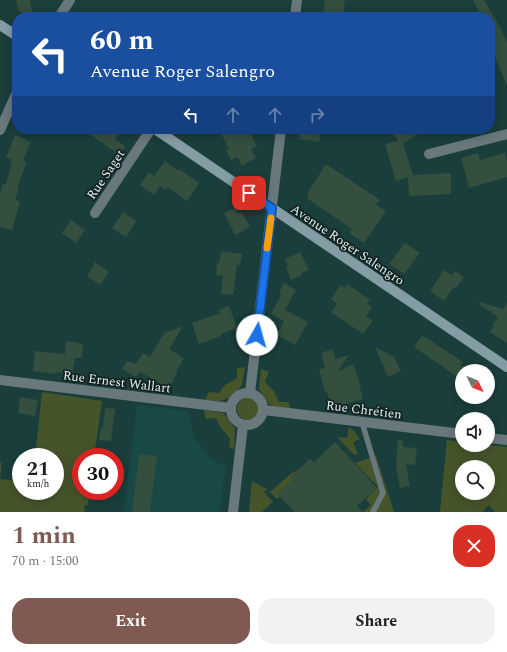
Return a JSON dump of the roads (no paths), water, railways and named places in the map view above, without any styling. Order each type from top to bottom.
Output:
[{"type":"street","points":[[62,12],[70,0]]},
{"type":"street","points":[[296,12],[297,0]]},
{"type":"street","points":[[0,25],[12,33]]},
{"type":"street","points":[[0,130],[12,103]]},
{"type":"street","name":"Rue Saget","points":[[95,213],[148,134]]},
{"type":"street","name":"Avenue Roger Salengro","points":[[161,134],[507,367]]},
{"type":"street","points":[[250,393],[280,134]]},
{"type":"street","points":[[429,154],[507,134]]},
{"type":"street","name":"Rue Ernest Wallart","points":[[0,380],[231,408]]},
{"type":"street","points":[[245,393],[250,393],[259,397],[264,410],[262,416],[254,424],[249,426],[243,425],[236,420],[231,412],[231,408],[235,398],[245,393]]},
{"type":"street","name":"Rue Chrétien","points":[[264,410],[455,433]]},
{"type":"street","points":[[234,512],[243,425]]},
{"type":"street","points":[[495,439],[507,440]]},
{"type":"lane","points":[[362,422],[383,493],[373,512]]}]
